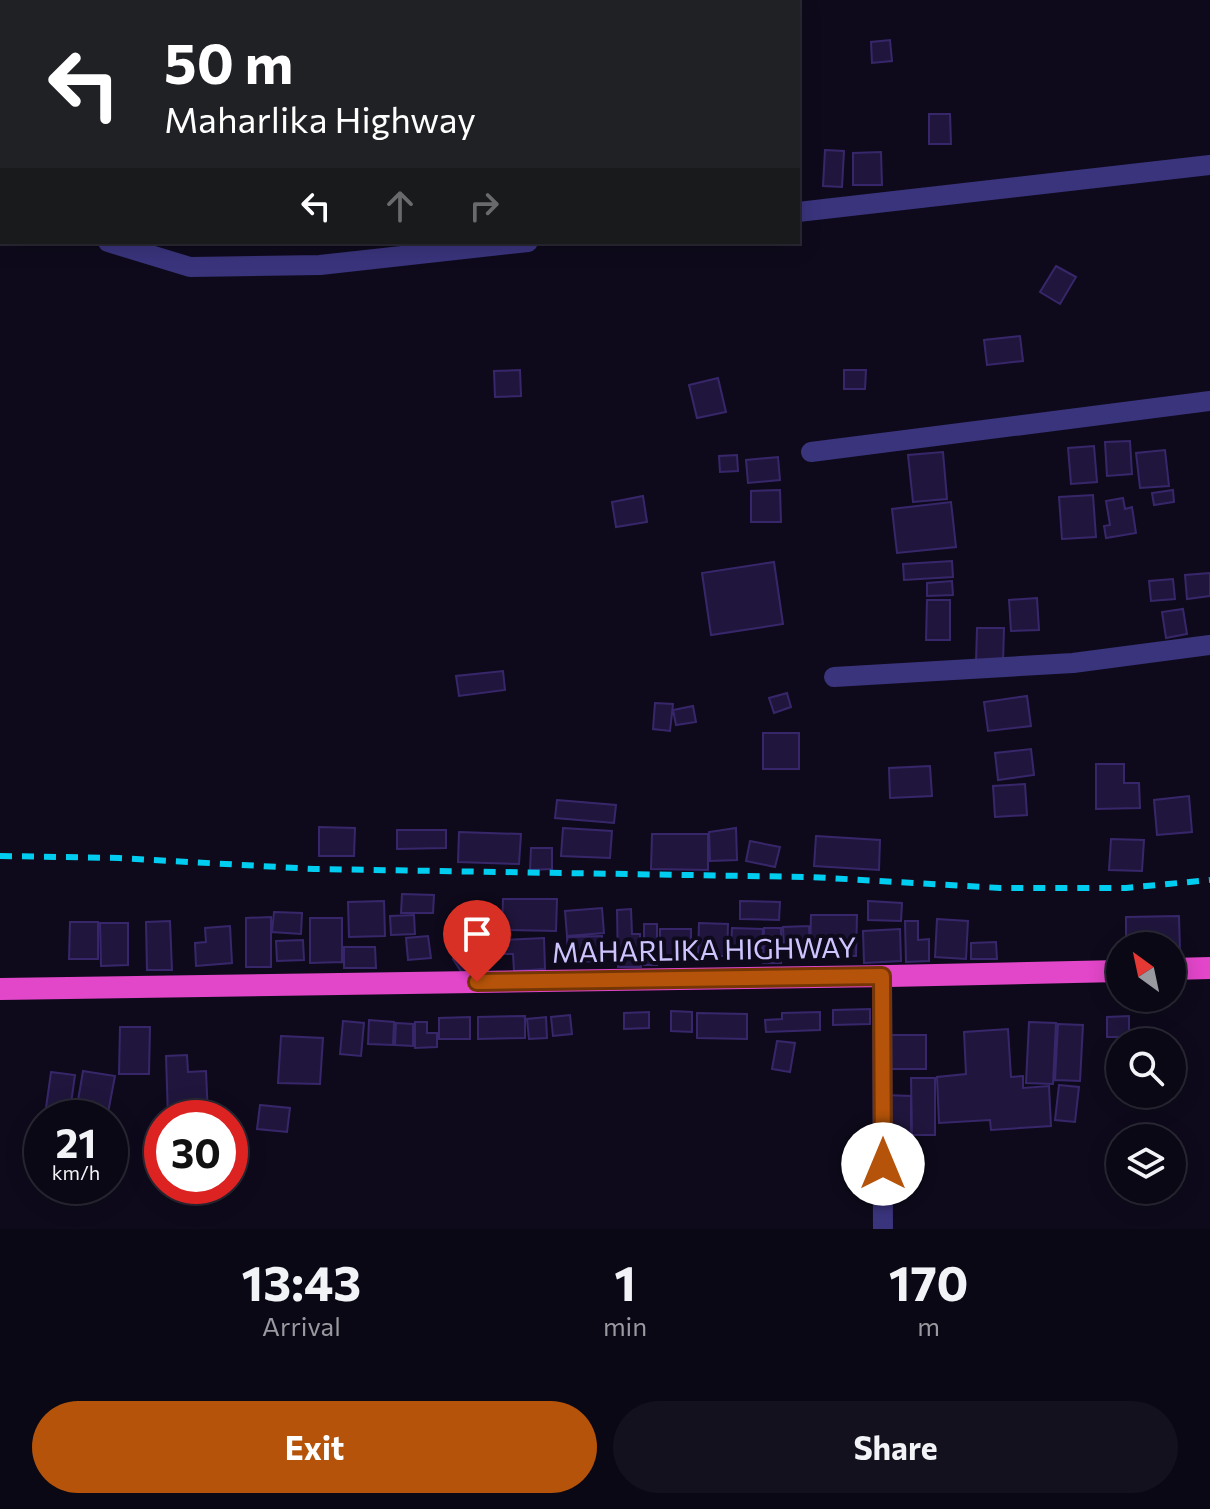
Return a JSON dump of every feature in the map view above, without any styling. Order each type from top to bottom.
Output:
[{"type":"highway","points":[[1186,969],[1210,968]]},
{"type":"highway","name":"MAHARLIKA HIGHWAY","points":[[0,989],[1106,971]]},
{"type":"street","points":[[800,212],[1210,165]]},
{"type":"street","points":[[115,244],[190,267],[320,265],[510,244]]},
{"type":"street","points":[[811,452],[1210,401]]},
{"type":"street","points":[[834,677],[1073,663],[1210,645]]},
{"type":"street","points":[[882,976],[883,1229]]},
{"type":"building","points":[[890,40],[892,61],[872,63],[871,42]]},
{"type":"building","points":[[929,114],[950,114],[951,144],[929,144]]},
{"type":"building","points":[[825,150],[844,151],[842,187],[823,186]]},
{"type":"building","points":[[881,152],[882,185],[853,185],[853,153]]},
{"type":"building","points":[[1056,266],[1076,277],[1060,304],[1040,292]]},
{"type":"building","points":[[1020,336],[1023,361],[987,365],[984,340]]},
{"type":"building","points":[[520,370],[521,396],[495,397],[494,371]]},
{"type":"building","points":[[844,370],[866,370],[865,389],[844,389]]},
{"type":"building","points":[[718,378],[726,412],[697,418],[689,385]]},
{"type":"building","points":[[1130,441],[1132,474],[1107,476],[1105,442]]},
{"type":"building","points":[[1094,446],[1097,482],[1071,484],[1068,448]]},
{"type":"building","points":[[1165,450],[1169,486],[1140,488],[1136,453]]},
{"type":"building","points":[[943,452],[947,499],[913,502],[908,455]]},
{"type":"building","points":[[737,455],[738,471],[720,472],[719,456]]},
{"type":"building","points":[[778,457],[780,480],[748,483],[746,460]]},
{"type":"building","points":[[780,490],[781,522],[751,522],[751,491]]},
{"type":"building","points":[[1173,490],[1174,502],[1154,505],[1152,493]]},
{"type":"building","points":[[1093,495],[1096,537],[1062,539],[1059,497]]},
{"type":"building","points":[[643,496],[647,522],[616,527],[612,502]]},
{"type":"building","points":[[1123,498],[1125,509],[1132,507],[1136,533],[1106,538],[1104,526],[1110,525],[1106,501]]},
{"type":"building","points":[[951,502],[956,547],[897,553],[892,509]]},
{"type":"building","points":[[952,561],[953,577],[904,580],[903,564]]},
{"type":"building","points":[[774,562],[783,624],[711,635],[702,573]]},
{"type":"building","points":[[1210,573],[1210,596],[1187,599],[1185,575]]},
{"type":"building","points":[[1173,579],[1175,599],[1151,601],[1149,581]]},
{"type":"building","points":[[952,581],[953,595],[927,596],[927,583]]},
{"type":"building","points":[[1037,598],[1039,630],[1011,631],[1009,600]]},
{"type":"building","points":[[927,600],[950,600],[950,640],[926,640]]},
{"type":"building","points":[[1183,609],[1187,634],[1166,638],[1162,612]]},
{"type":"building","points":[[977,628],[1004,628],[1003,664],[976,663]]},
{"type":"building","points":[[503,671],[505,690],[459,696],[456,676]]},
{"type":"building","points":[[787,693],[791,707],[774,713],[769,698]]},
{"type":"building","points":[[1027,696],[1031,726],[988,731],[984,702]]},
{"type":"building","points":[[655,703],[673,704],[670,731],[653,729]]},
{"type":"building","points":[[693,706],[696,722],[676,725],[673,710]]},
{"type":"building","points":[[763,733],[799,733],[799,769],[763,769]]},
{"type":"building","points":[[1031,749],[1034,775],[998,780],[995,753]]},
{"type":"building","points":[[1096,764],[1124,764],[1124,783],[1139,783],[1140,808],[1096,809]]},
{"type":"building","points":[[930,766],[932,796],[890,798],[889,768]]},
{"type":"building","points":[[1025,784],[1027,815],[995,817],[993,786]]},
{"type":"building","points":[[1189,796],[1192,832],[1157,835],[1154,800]]},
{"type":"building","points":[[557,800],[616,805],[614,823],[555,818]]},
{"type":"building","points":[[319,827],[355,828],[354,856],[319,856]]},
{"type":"building","points":[[563,828],[612,831],[610,858],[561,856]]},
{"type":"building","points":[[736,828],[737,860],[710,861],[709,832]]},
{"type":"building","points":[[397,830],[446,830],[446,848],[397,849]]},
{"type":"building","points":[[459,832],[521,834],[519,864],[458,862]]},
{"type":"building","points":[[652,834],[708,834],[708,870],[651,869]]},
{"type":"building","points":[[816,836],[880,840],[879,870],[814,866]]},
{"type":"building","points":[[1111,839],[1144,840],[1142,871],[1109,870]]},
{"type":"building","points":[[750,841],[780,847],[775,867],[746,861]]},
{"type":"building","points":[[531,848],[552,848],[552,869],[530,870]]},
{"type":"building","points":[[402,894],[434,895],[433,913],[401,913]]},
{"type":"building","points":[[503,899],[557,899],[556,931],[502,930]]},
{"type":"building","points":[[384,901],[385,936],[349,937],[348,902]]},
{"type":"building","points":[[740,901],[780,902],[779,920],[740,919]]},
{"type":"building","points":[[868,901],[902,903],[901,921],[868,920]]},
{"type":"building","points":[[602,908],[604,933],[567,936],[565,911]]},
{"type":"building","points":[[631,909],[632,934],[640,934],[641,967],[618,967],[617,910]]},
{"type":"building","points":[[274,912],[302,913],[301,934],[272,932]]},
{"type":"building","points":[[414,915],[415,934],[391,935],[390,916]]},
{"type":"building","points":[[811,915],[857,915],[856,956],[810,955]]},
{"type":"building","points":[[1179,916],[1179,932],[1126,932],[1126,917]]},
{"type":"building","points":[[271,917],[271,967],[246,967],[246,918]]},
{"type":"building","points":[[310,918],[342,918],[342,962],[310,963]]},
{"type":"building","points":[[937,919],[968,921],[966,959],[935,957]]},
{"type":"building","points":[[170,921],[172,970],[147,970],[146,922]]},
{"type":"building","points":[[905,921],[918,921],[918,940],[929,939],[929,961],[906,962]]},
{"type":"building","points":[[70,922],[98,922],[98,959],[69,959]]},
{"type":"building","points":[[100,923],[128,923],[128,965],[101,966]]},
{"type":"building","points":[[699,923],[728,924],[727,956],[698,956]]},
{"type":"building","points":[[644,924],[657,924],[657,965],[644,965]]},
{"type":"building","points":[[230,926],[232,963],[196,966],[195,943],[206,942],[205,928]]},
{"type":"building","points":[[809,926],[810,951],[784,952],[783,927]]},
{"type":"building","points":[[732,928],[763,929],[762,948],[731,946]]},
{"type":"building","points":[[764,928],[781,928],[781,963],[763,963]]},
{"type":"building","points":[[660,929],[691,929],[691,957],[660,957]]},
{"type":"building","points":[[900,929],[901,961],[864,963],[863,931]]},
{"type":"building","points":[[428,936],[431,958],[408,960],[406,938]]},
{"type":"building","points":[[602,936],[603,961],[568,962],[567,937]]},
{"type":"building","points":[[544,938],[545,969],[514,971],[513,954],[502,954],[501,940]]},
{"type":"building","points":[[303,940],[304,960],[277,961],[276,941]]},
{"type":"building","points":[[996,942],[997,959],[971,959],[971,943]]},
{"type":"building","points":[[344,947],[375,947],[376,968],[344,968]]},
{"type":"building","points":[[469,949],[479,967],[464,976],[453,959]]},
{"type":"building","points":[[870,1009],[870,1024],[833,1025],[833,1010]]},
{"type":"building","points":[[671,1011],[692,1012],[692,1032],[671,1031]]},
{"type":"building","points":[[649,1012],[649,1028],[624,1029],[624,1013]]},
{"type":"building","points":[[820,1012],[820,1030],[766,1032],[765,1020],[782,1019],[782,1013]]},
{"type":"building","points":[[697,1013],[747,1014],[747,1039],[697,1038]]},
{"type":"building","points":[[570,1015],[572,1034],[553,1036],[551,1017]]},
{"type":"building","points":[[525,1016],[525,1038],[478,1039],[478,1017]]},
{"type":"building","points":[[1129,1016],[1129,1028],[1107,1028],[1107,1017]]},
{"type":"building","points":[[470,1017],[470,1039],[439,1039],[439,1018]]},
{"type":"building","points":[[546,1017],[547,1038],[529,1039],[527,1019]]},
{"type":"building","points":[[369,1020],[394,1022],[393,1045],[368,1044]]},
{"type":"building","points":[[343,1021],[364,1023],[361,1056],[340,1054]]},
{"type":"building","points":[[415,1022],[427,1022],[427,1033],[437,1033],[437,1047],[415,1048]]},
{"type":"building","points":[[1029,1022],[1056,1023],[1053,1084],[1026,1083]]},
{"type":"building","points":[[396,1023],[413,1024],[413,1046],[395,1045]]},
{"type":"building","points":[[1058,1024],[1083,1025],[1080,1081],[1055,1080]]},
{"type":"building","points":[[120,1027],[150,1027],[149,1074],[119,1074]]},
{"type":"building","points":[[1008,1029],[1011,1077],[1023,1076],[1023,1088],[1049,1086],[1051,1126],[991,1130],[990,1120],[939,1123],[937,1077],[966,1074],[964,1032]]},
{"type":"building","points":[[886,1035],[926,1035],[926,1069],[887,1069]]},
{"type":"building","points":[[281,1036],[323,1038],[320,1084],[278,1083]]},
{"type":"building","points":[[777,1041],[795,1043],[790,1072],[772,1069]]},
{"type":"building","points":[[187,1055],[188,1072],[206,1071],[207,1100],[167,1100],[166,1056]]},
{"type":"building","points":[[83,1071],[115,1076],[110,1100],[78,1100]]},
{"type":"building","points":[[51,1072],[75,1075],[72,1100],[47,1100]]},
{"type":"building","points":[[911,1078],[935,1078],[935,1135],[912,1135]]},
{"type":"building","points":[[1059,1085],[1079,1087],[1075,1122],[1055,1120]]},
{"type":"building","points":[[884,1095],[911,1096],[911,1137],[884,1137]]},
{"type":"building","points":[[260,1105],[290,1108],[287,1132],[257,1129]]},
{"type":"railway","points":[[0,856],[119,858],[314,869],[811,877],[1000,888],[1126,888],[1210,880]]},
{"type":"route","points":[[477,982],[882,976],[883,1164]]}]
